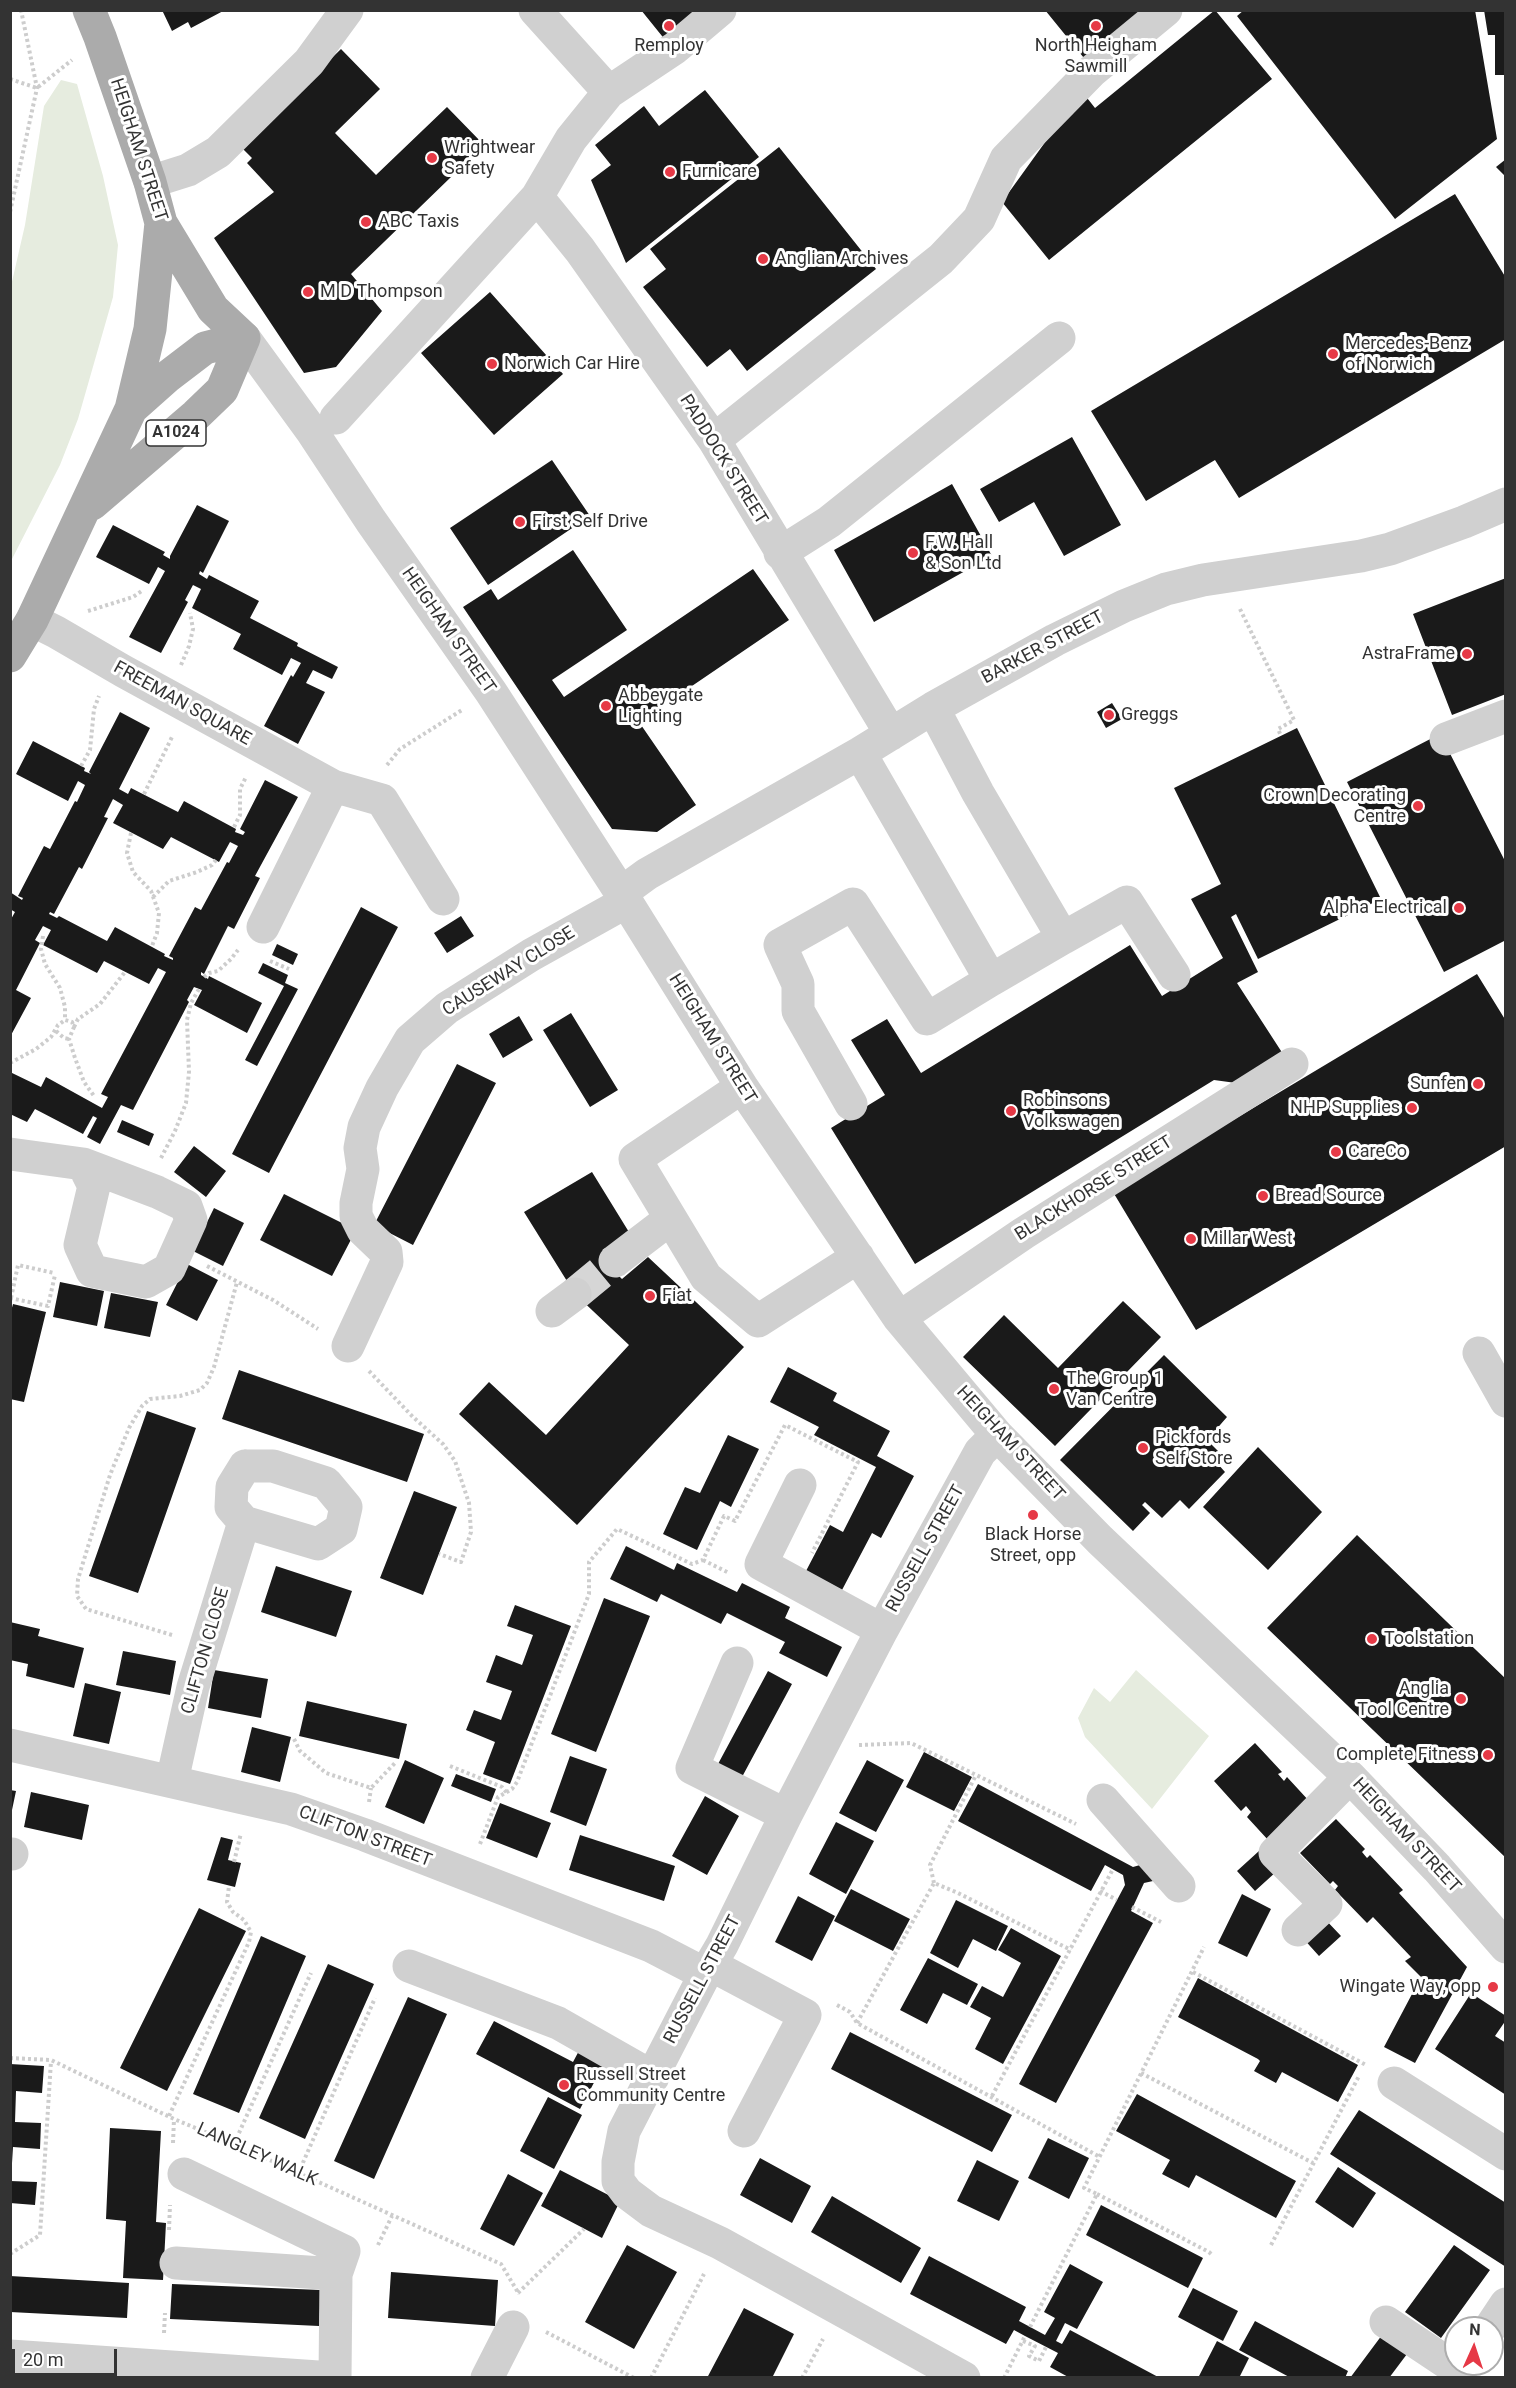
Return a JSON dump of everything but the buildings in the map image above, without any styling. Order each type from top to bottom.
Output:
[{"type":"main road","name":"HEIGHAM STREET","points":[[95,24],[150,182],[161,223],[213,309],[244,338]]},
{"type":"main road","name":"A1024","points":[[10,656],[44,626],[84,511],[131,409],[150,329],[161,223]]},
{"type":"main road","name":"A1024","points":[[131,409],[166,377],[205,348],[244,338]]},
{"type":"main road","name":"A1024","points":[[84,511],[196,416],[222,390],[244,338]]},
{"type":"street","points":[[150,182],[188,170],[218,152],[309,62],[347,10]]},
{"type":"street","points":[[535,10],[609,92]]},
{"type":"street","points":[[336,418],[537,197],[571,139],[609,92],[675,48],[720,10]]},
{"type":"street","points":[[714,440],[941,259],[979,219],[1006,159],[1092,71],[1166,10]]},
{"type":"street","name":"PADDOCK STREET","points":[[537,197],[580,250],[714,440],[891,734]]},
{"type":"street","name":"HEIGHAM STREET","points":[[244,338],[311,430],[491,692],[742,1087],[900,1318],[997,1435],[1100,1540],[1350,1776],[1437,1868],[1506,1947]]},
{"type":"street","points":[[780,553],[830,522],[1059,338]]},
{"type":"street","name":"BARKER STREET","points":[[623,897],[647,874],[860,753],[933,708],[1055,640],[1124,606],[1166,589],[1224,576],[1361,556],[1390,549],[1506,504]]},
{"type":"street","name":"FREEMAN SQUARE","points":[[44,626],[333,786],[382,800]]},
{"type":"street","points":[[933,708],[984,803],[1063,938]]},
{"type":"street","points":[[1446,739],[1506,716]]},
{"type":"street","points":[[860,753],[991,980]]},
{"type":"street","points":[[263,927],[333,786]]},
{"type":"street","points":[[382,800],[443,899]]},
{"type":"street","name":"CAUSEWAY CLOSE","points":[[348,1346],[387,1262],[386,1252],[363,1230],[356,1216],[356,1203],[363,1169],[360,1148],[364,1127],[381,1088],[410,1040],[447,1008],[623,897]]},
{"type":"street","points":[[851,1104],[798,1011],[798,984],[780,945],[853,904],[927,1019],[1127,902],[1174,975]]},
{"type":"street","name":"BLACKHORSE STREET","points":[[900,1318],[1024,1233],[1292,1064]]},
{"type":"street","points":[[742,1087],[635,1160],[706,1277],[758,1321],[858,1257]]},
{"type":"street","points":[[10,1154],[83,1164],[186,1206],[191,1220],[168,1269],[146,1282],[92,1271],[80,1245],[94,1185],[83,1164]]},
{"type":"street","points":[[615,1261],[670,1219]]},
{"type":"street","points":[[1479,1353],[1505,1400]]},
{"type":"street","name":"RUSSELL STREET","points":[[964,2378],[720,2243],[651,2211],[627,2193],[618,2181],[618,2162],[624,2131],[882,1630],[980,1452],[997,1435]]},
{"type":"street","points":[[800,1485],[761,1564],[882,1630]]},
{"type":"street","name":"CLIFTON CLOSE","points":[[172,1781],[193,1687],[244,1522]]},
{"type":"street","points":[[737,1663],[692,1768],[786,1815]]},
{"type":"street","name":"CLIFTON STREET","points":[[10,1745],[291,1809],[365,1835],[651,1946],[805,2015],[744,2131]]},
{"type":"street","points":[[1298,1930],[1326,1904],[1275,1853],[1350,1776]]},
{"type":"street","points":[[1103,1800],[1179,1886]]},
{"type":"street","points":[[409,1966],[558,2023],[653,2077]]},
{"type":"street","points":[[1394,2083],[1506,2154]]},
{"type":"street","points":[[10,2356],[142,2371],[334,2378],[336,2274],[344,2251],[184,2174]]},
{"type":"street","points":[[176,2264],[336,2274]]},
{"type":"street","points":[[1386,2322],[1444,2360]]},
{"type":"street","points":[[487,2378],[526,2328]]},
{"type":"path","points":[[10,212],[37,88],[21,10]]},
{"type":"path","points":[[37,88],[95,24]]},
{"type":"path","points":[[10,79],[37,88]]},
{"type":"path","points":[[1224,576],[1294,720],[1278,729],[1281,736]]},
{"type":"path","points":[[44,626],[92,609],[112,605],[133,597],[143,590]]},
{"type":"path","points":[[144,794],[175,700],[179,670],[189,646],[193,629],[190,613]]},
{"type":"path","points":[[81,766],[90,750],[94,709],[114,666]]},
{"type":"path","points":[[382,800],[385,768],[400,749],[491,692]]},
{"type":"path","points":[[234,827],[240,815],[240,789],[261,747]]},
{"type":"path","points":[[131,832],[127,853],[130,862],[134,872],[151,891],[159,913],[157,933],[152,946]]},
{"type":"path","points":[[153,897],[169,881],[212,866],[216,860]]},
{"type":"path","points":[[204,977],[218,971],[231,959],[251,928],[263,927]]},
{"type":"path","points":[[43,936],[41,950],[45,964],[60,988],[65,1020]]},
{"type":"path","points":[[94,1096],[84,1082],[69,1039],[78,1019],[100,1004],[125,972]]},
{"type":"path","points":[[144,1187],[175,1131],[186,1103],[189,1072],[187,1020],[191,1003],[198,989]]},
{"type":"path","points":[[65,1020],[72,1022],[75,1027]]},
{"type":"path","points":[[10,1063],[36,1049],[65,1020]]},
{"type":"path","points":[[56,1031],[69,1039]]},
{"type":"path","points":[[177,1251],[273,1300],[348,1346],[413,1418],[443,1444],[455,1461],[469,1503],[471,1532],[460,1562],[439,1554]]},
{"type":"path","points":[[55,1274],[18,1265],[11,1298],[48,1306],[55,1274],[56,1267],[84,1254]]},
{"type":"path","points":[[206,1645],[86,1608],[77,1596],[78,1579],[110,1475],[129,1428],[142,1406],[150,1399],[180,1396],[200,1390],[207,1383],[214,1367],[237,1282]]},
{"type":"path","points":[[468,1876],[498,1797],[517,1782],[589,1594],[589,1562]]},
{"type":"path","points":[[828,1734],[853,1746],[911,1743],[1079,1825]]},
{"type":"path","points":[[294,1739],[300,1751],[326,1773],[371,1788],[395,1763]]},
{"type":"path","points":[[450,1766],[502,1787],[507,1792]]},
{"type":"path","points":[[857,2023],[934,1883],[930,1865],[975,1775]]},
{"type":"path","points":[[992,2096],[1113,1869]]},
{"type":"path","points":[[934,1883],[1071,1950]]},
{"type":"path","points":[[169,2116],[249,1942],[251,1932],[244,1920],[233,1912],[227,1902],[229,1886]]},
{"type":"path","points":[[1100,1892],[1117,1900]]},
{"type":"path","points":[[1132,1907],[1161,1922]]},
{"type":"path","points":[[1204,1947],[1084,2188],[1209,2252],[1212,2256]]},
{"type":"path","points":[[1193,1972],[1366,2063],[1271,2246]]},
{"type":"path","points":[[234,2144],[310,1973]]},
{"type":"path","points":[[298,2174],[375,1998]]},
{"type":"path","points":[[829,2001],[850,2012],[857,2023],[1100,2157]]},
{"type":"path","name":"LANGLEY WALK","points":[[10,2058],[51,2060],[169,2116],[501,2264]]},
{"type":"path","points":[[10,2254],[40,2235],[51,2060]]},
{"type":"path","points":[[1141,2073],[1313,2163]]},
{"type":"path","points":[[1030,2327],[1097,2194]]},
{"type":"path","points":[[518,2293],[584,2229]]},
{"type":"path","points":[[651,2378],[720,2243]]},
{"type":"path","points":[[802,2378],[839,2308]]},
{"type":"path","points":[[526,2328],[634,2378]]},
{"type":"path","points":[[1005,2378],[1024,2338],[1035,2346],[1029,2356],[1039,2361],[1046,2347]]},
{"type":"shaded area","points":[[61,80],[77,84],[103,176],[118,245],[113,297],[78,419],[60,465],[11,561],[11,286],[25,225],[44,106]]},
{"type":"shaded area","points":[[1136,1670],[1209,1736],[1152,1809],[1085,1737],[1078,1718],[1094,1688],[1110,1702]]},
{"type":"tunnel","points":[[575,1294],[615,1261]]},
{"type":"place","name":"Remploy","points":[[669,26]]},
{"type":"place","name":"North Heigham Sawmill","points":[[1096,26]]},
{"type":"place","name":"Wrightwear Safety","points":[[432,158]]},
{"type":"place","name":"Furnicare","points":[[670,172]]},
{"type":"place","name":"ABC Taxis","points":[[366,222]]},
{"type":"place","name":"Anglian Archives","points":[[763,259]]},
{"type":"place","name":"M D Thompson","points":[[308,292]]},
{"type":"place","name":"Mercedes-Benz of Norwich","points":[[1333,354]]},
{"type":"place","name":"Norwich Car Hire","points":[[492,364]]},
{"type":"place","name":"First Self Drive","points":[[520,522]]},
{"type":"place","name":"F.W. Hall & Son Ltd","points":[[913,553]]},
{"type":"place","name":"AstraFrame","points":[[1467,654]]},
{"type":"place","name":"Abbeygate Lighting","points":[[606,706]]},
{"type":"place","name":"Greggs","points":[[1109,715]]},
{"type":"place","name":"Crown Decorating Centre","points":[[1418,806]]},
{"type":"place","name":"Alpha Electrical","points":[[1459,908]]},
{"type":"place","name":"Sunfen","points":[[1478,1084]]},
{"type":"place","name":"NHP Supplies","points":[[1412,1108]]},
{"type":"place","name":"Robinsons Volkswagen","points":[[1011,1111]]},
{"type":"place","name":"CareCo","points":[[1336,1152]]},
{"type":"place","name":"Bread Source","points":[[1263,1196]]},
{"type":"place","name":"Millar West","points":[[1191,1239]]},
{"type":"place","name":"Fiat","points":[[650,1296]]},
{"type":"place","name":"The Group 1 Van Centre","points":[[1054,1389]]},
{"type":"place","name":"Pickfords Self Store","points":[[1143,1448]]},
{"type":"place","name":"Black Horse Street, opp","points":[[1033,1515]]},
{"type":"place","name":"Toolstation","points":[[1372,1639]]},
{"type":"place","name":"Anglia Tool Centre","points":[[1461,1699]]},
{"type":"place","name":"Complete Fitness","points":[[1488,1755]]},
{"type":"place","name":"Wingate Way, opp","points":[[1493,1987]]},
{"type":"place","name":"Russell Street Community Centre","points":[[564,2085]]}]
